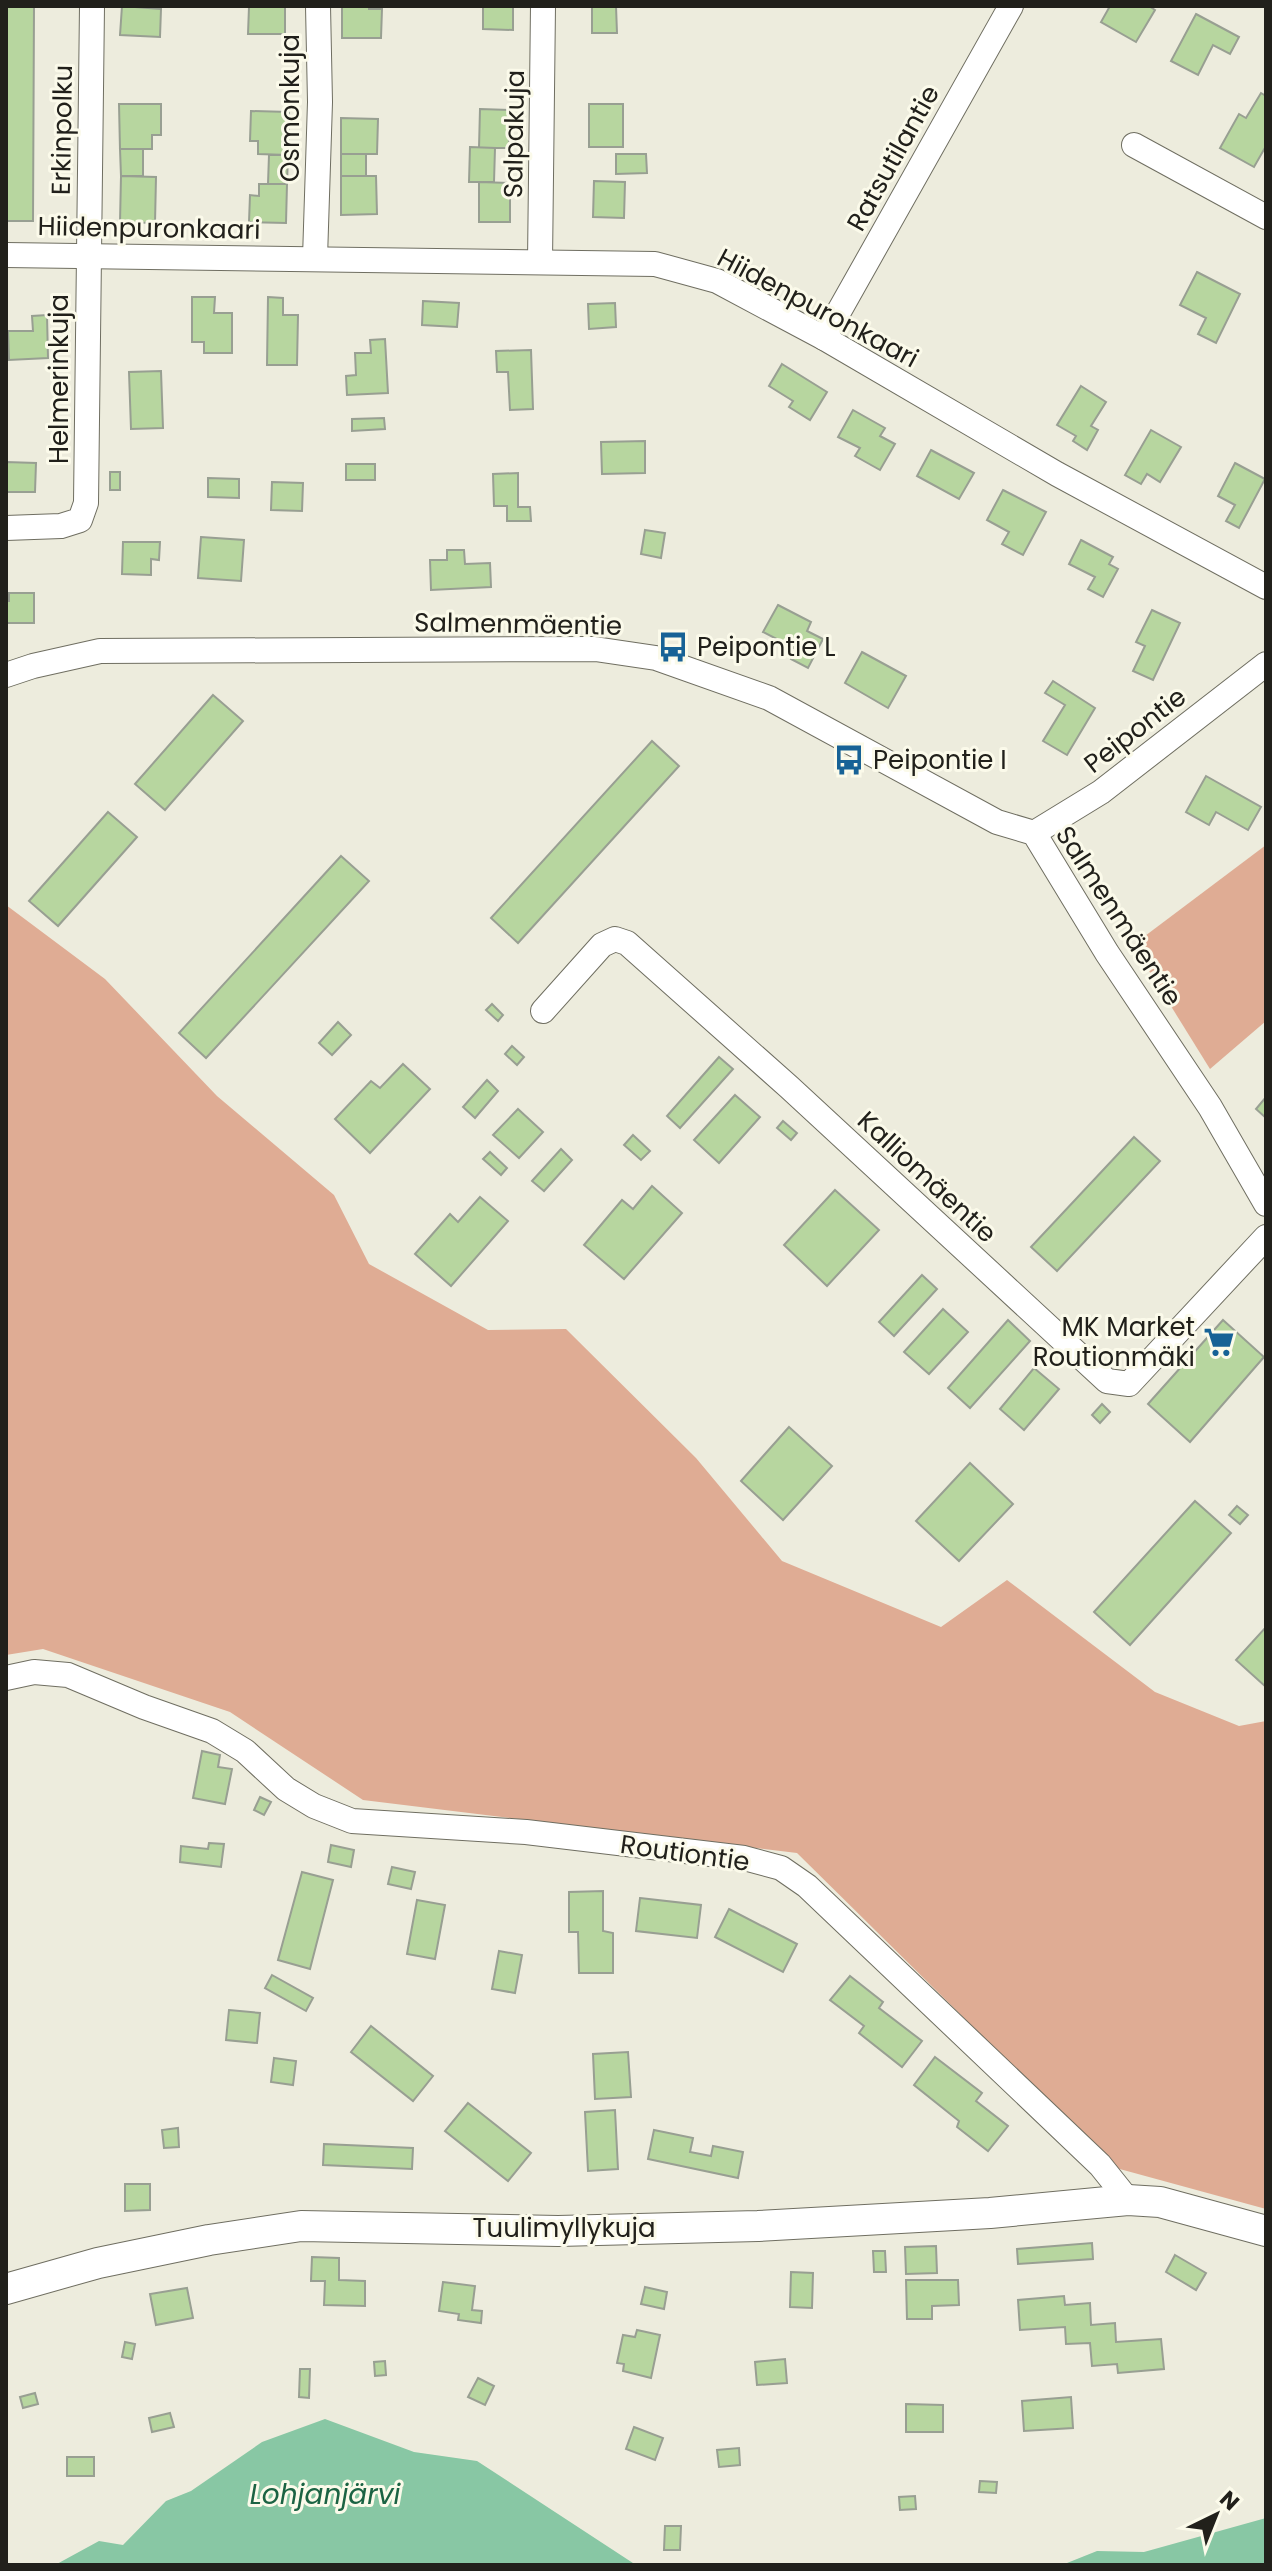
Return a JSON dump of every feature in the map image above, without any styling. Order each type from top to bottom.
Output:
[{"type":"street","name":"Erkinpolku","points":[[88,255],[92,6]]},
{"type":"street","name":"Osmonkuja","points":[[315,258],[320,102],[318,6]]},
{"type":"street","name":"Salpakuja","points":[[540,262],[543,6]]},
{"type":"street","name":"Ratsutilantie","points":[[824,338],[1011,6]]},
{"type":"street","points":[[1134,145],[1266,217]]},
{"type":"street","name":"Hiidenpuronkaari","points":[[6,255],[655,264],[717,281],[824,338],[1057,474],[1266,587]]},
{"type":"street","name":"Helmerinkuja","points":[[6,528],[61,526],[80,520],[86,503],[88,255]]},
{"type":"street","name":"Salmenmäentie","points":[[6,675],[100,651],[595,649],[656,658],[769,698],[997,822],[1034,833],[1107,953],[1210,1107],[1266,1204]]},
{"type":"street","name":"Peipontie","points":[[1034,833],[1101,792],[1266,664]]},
{"type":"street","name":"Kalliomäentie","points":[[543,1011],[602,945],[615,939],[627,943],[789,1087],[1107,1381],[1129,1384],[1266,1237]]},
{"type":"street","name":"Routiontie","points":[[6,1678],[34,1672],[68,1675],[212,1731],[245,1751],[286,1789],[314,1806],[352,1821],[526,1832],[744,1858],[781,1868],[807,1886],[1089,2154],[1128,2200]]},
{"type":"street","points":[[1128,2200],[1171,2205],[1266,2231]]},
{"type":"street","name":"Tuulimyllykuja","points":[[6,2289],[98,2263],[209,2240],[301,2226],[558,2231],[758,2226],[990,2213],[1128,2200]]},
{"type":"shaded area","points":[[1266,845],[1266,1021],[1210,1069],[1133,945]]},
{"type":"shaded area","points":[[6,905],[105,979],[217,1096],[334,1195],[369,1264],[488,1330],[566,1329],[696,1458],[782,1561],[941,1627],[1007,1580],[1155,1692],[1239,1726],[1266,1721],[1266,2209],[1116,2168],[797,1853],[363,1800],[230,1712],[43,1649],[6,1655]]},
{"type":"water","name":"Lohjanjärvi","points":[[325,2419],[414,2452],[477,2461],[636,2565],[55,2565],[99,2541],[123,2545],[166,2501],[191,2491],[262,2442]]},
{"type":"water","points":[[1266,2518],[1266,2565],[1062,2565],[1097,2551],[1144,2552]]},
{"type":"building","points":[[6,6],[34,6],[33,221],[6,221]]},
{"type":"building","points":[[122,6],[161,9],[160,37],[120,35]]},
{"type":"building","points":[[285,6],[285,34],[248,34],[249,7]]},
{"type":"building","points":[[342,6],[382,9],[381,38],[342,38]]},
{"type":"building","points":[[483,6],[513,6],[513,30],[483,29]]},
{"type":"building","points":[[592,6],[616,6],[617,33],[592,33]]},
{"type":"building","points":[[1110,6],[1149,6],[1155,10],[1136,42],[1101,22]]},
{"type":"building","points":[[1196,14],[1239,37],[1230,54],[1213,45],[1198,75],[1171,61]]},
{"type":"building","points":[[1261,93],[1266,96],[1266,146],[1254,167],[1220,148],[1239,114],[1246,118]]},
{"type":"building","points":[[119,104],[161,104],[161,135],[152,135],[152,149],[120,149]]},
{"type":"building","points":[[589,104],[623,104],[623,147],[589,147]]},
{"type":"building","points":[[480,109],[510,110],[509,148],[479,148]]},
{"type":"building","points":[[251,111],[289,112],[288,155],[258,154],[258,141],[250,141]]},
{"type":"building","points":[[341,118],[378,119],[377,154],[341,154]]},
{"type":"building","points":[[470,147],[495,148],[494,182],[469,182]]},
{"type":"building","points":[[120,149],[143,149],[143,176],[121,176]]},
{"type":"building","points":[[341,154],[366,154],[366,176],[341,176]]},
{"type":"building","points":[[616,154],[646,154],[647,173],[616,174]]},
{"type":"building","points":[[269,155],[288,155],[287,184],[268,184]]},
{"type":"building","points":[[121,176],[156,177],[155,223],[120,222]]},
{"type":"building","points":[[341,176],[376,176],[377,214],[341,215]]},
{"type":"building","points":[[594,181],[625,182],[624,218],[593,217]]},
{"type":"building","points":[[479,182],[510,183],[510,222],[479,222]]},
{"type":"building","points":[[259,184],[287,184],[286,223],[249,222],[250,195],[259,196]]},
{"type":"building","points":[[1197,272],[1240,294],[1216,343],[1198,334],[1206,318],[1180,305]]},
{"type":"building","points":[[192,297],[215,297],[214,313],[232,313],[232,353],[204,353],[204,342],[192,342]]},
{"type":"building","points":[[268,297],[283,298],[283,315],[298,315],[297,365],[267,365]]},
{"type":"building","points":[[423,301],[459,303],[457,327],[422,325]]},
{"type":"building","points":[[615,303],[616,327],[589,329],[588,304]]},
{"type":"building","points":[[47,315],[48,358],[9,360],[8,331],[33,331],[32,316]]},
{"type":"building","points":[[385,339],[388,393],[347,395],[346,376],[356,375],[355,353],[371,353],[370,340]]},
{"type":"building","points":[[531,350],[533,409],[510,410],[508,372],[497,372],[496,351]]},
{"type":"building","points":[[782,364],[827,392],[810,420],[789,407],[793,401],[769,386]]},
{"type":"building","points":[[161,371],[163,428],[131,429],[129,372]]},
{"type":"building","points":[[1081,386],[1106,402],[1091,426],[1098,430],[1087,450],[1073,441],[1076,436],[1057,425]]},
{"type":"building","points":[[853,410],[885,428],[880,436],[895,444],[880,470],[855,456],[860,448],[838,437]]},
{"type":"building","points":[[384,418],[385,429],[352,431],[352,419]]},
{"type":"building","points":[[1151,430],[1181,447],[1160,482],[1147,474],[1141,484],[1125,475]]},
{"type":"building","points":[[645,441],[645,473],[602,474],[601,442]]},
{"type":"building","points":[[931,450],[974,473],[959,499],[917,476]]},
{"type":"building","points":[[6,462],[36,463],[35,492],[6,492]]},
{"type":"building","points":[[1235,463],[1265,479],[1239,528],[1226,521],[1235,505],[1218,496]]},
{"type":"building","points":[[346,464],[375,464],[375,480],[346,480]]},
{"type":"building","points":[[110,472],[120,472],[120,490],[110,490]]},
{"type":"building","points":[[518,473],[518,507],[530,507],[531,521],[507,521],[507,506],[494,506],[493,474]]},
{"type":"building","points":[[208,478],[239,479],[239,498],[208,497]]},
{"type":"building","points":[[272,482],[303,483],[302,511],[271,510]]},
{"type":"building","points":[[1003,490],[1046,512],[1023,555],[1002,544],[1009,532],[987,520]]},
{"type":"building","points":[[645,530],[665,533],[661,558],[641,554]]},
{"type":"building","points":[[201,537],[244,540],[241,581],[198,578]]},
{"type":"building","points":[[1081,540],[1113,557],[1109,564],[1118,569],[1103,597],[1088,589],[1095,577],[1069,564]]},
{"type":"building","points":[[123,542],[160,542],[159,560],[151,559],[151,575],[122,574]]},
{"type":"building","points":[[447,550],[464,550],[465,564],[490,563],[491,587],[431,590],[430,560],[447,560]]},
{"type":"building","points":[[9,593],[34,593],[34,623],[6,623]]},
{"type":"building","points":[[778,605],[811,622],[807,631],[823,639],[808,668],[791,659],[796,649],[763,632]]},
{"type":"building","points":[[1152,610],[1180,623],[1153,680],[1133,671],[1145,646],[1136,642]]},
{"type":"building","points":[[862,652],[906,676],[888,708],[845,683]]},
{"type":"building","points":[[1053,681],[1095,708],[1067,755],[1043,741],[1065,705],[1045,693]]},
{"type":"building","points":[[213,695],[243,721],[165,810],[135,784]]},
{"type":"building","points":[[652,741],[679,766],[518,943],[491,918]]},
{"type":"building","points":[[1206,776],[1261,807],[1248,830],[1216,812],[1209,825],[1186,812]]},
{"type":"building","points":[[108,812],[137,837],[58,926],[29,901]]},
{"type":"building","points":[[341,856],[369,881],[206,1058],[179,1033]]},
{"type":"building","points":[[492,1004],[503,1015],[498,1021],[486,1010]]},
{"type":"building","points":[[338,1022],[351,1035],[332,1055],[319,1043]]},
{"type":"building","points":[[512,1046],[524,1057],[517,1065],[505,1054]]},
{"type":"building","points":[[719,1057],[733,1069],[680,1128],[667,1116]]},
{"type":"building","points":[[403,1064],[430,1089],[370,1153],[335,1119],[371,1081],[380,1088]]},
{"type":"building","points":[[487,1080],[498,1091],[475,1118],[463,1107]]},
{"type":"building","points":[[735,1095],[760,1117],[719,1163],[694,1140]]},
{"type":"building","points":[[1266,1097],[1266,1118],[1256,1109]]},
{"type":"building","points":[[518,1109],[543,1132],[519,1158],[493,1135]]},
{"type":"building","points":[[783,1121],[797,1133],[791,1140],[777,1128]]},
{"type":"building","points":[[633,1135],[650,1151],[641,1160],[624,1145]]},
{"type":"building","points":[[1134,1137],[1160,1161],[1057,1271],[1031,1247]]},
{"type":"building","points":[[561,1149],[572,1160],[544,1191],[532,1181]]},
{"type":"building","points":[[490,1152],[507,1168],[501,1175],[483,1159]]},
{"type":"building","points":[[652,1186],[682,1213],[624,1279],[584,1245],[622,1200],[633,1209]]},
{"type":"building","points":[[835,1190],[879,1230],[827,1286],[784,1245]]},
{"type":"building","points":[[480,1197],[508,1221],[451,1286],[415,1254],[450,1214],[458,1222]]},
{"type":"building","points":[[922,1275],[937,1289],[894,1336],[879,1322]]},
{"type":"building","points":[[943,1309],[968,1332],[929,1374],[904,1352]]},
{"type":"building","points":[[1008,1320],[1030,1341],[970,1408],[948,1388]]},
{"type":"building","points":[[1223,1320],[1264,1357],[1190,1442],[1148,1404]]},
{"type":"building","points":[[1034,1368],[1059,1389],[1024,1430],[1000,1409]]},
{"type":"building","points":[[1102,1404],[1110,1412],[1100,1423],[1092,1415]]},
{"type":"building","points":[[789,1427],[832,1466],[783,1520],[741,1481]]},
{"type":"building","points":[[970,1463],[1013,1504],[959,1561],[916,1521]]},
{"type":"building","points":[[1195,1501],[1231,1533],[1130,1645],[1094,1612]]},
{"type":"building","points":[[1237,1506],[1248,1515],[1240,1524],[1229,1515]]},
{"type":"building","points":[[1266,1627],[1266,1687],[1236,1660]]},
{"type":"building","points":[[202,1751],[220,1755],[218,1767],[232,1769],[225,1804],[193,1798]]},
{"type":"building","points":[[260,1797],[271,1802],[264,1815],[254,1810]]},
{"type":"building","points":[[209,1843],[224,1844],[221,1867],[180,1862],[181,1846],[208,1849]]},
{"type":"building","points":[[331,1845],[354,1850],[351,1867],[328,1862]]},
{"type":"building","points":[[392,1867],[415,1872],[411,1889],[388,1884]]},
{"type":"building","points":[[302,1872],[333,1880],[310,1969],[278,1960]]},
{"type":"building","points":[[603,1891],[603,1931],[613,1933],[613,1973],[579,1973],[578,1932],[569,1932],[569,1892]]},
{"type":"building","points":[[640,1898],[701,1905],[697,1938],[636,1931]]},
{"type":"building","points":[[417,1900],[445,1905],[435,1959],[407,1954]]},
{"type":"building","points":[[729,1909],[797,1944],[783,1972],[715,1937]]},
{"type":"building","points":[[499,1951],[522,1955],[515,1993],[492,1989]]},
{"type":"building","points":[[272,1975],[313,1998],[306,2011],[265,1988]]},
{"type":"building","points":[[850,1976],[883,2002],[879,2008],[922,2041],[902,2067],[859,2033],[864,2026],[830,2000]]},
{"type":"building","points":[[229,2010],[260,2013],[257,2043],[226,2040]]},
{"type":"building","points":[[371,2026],[433,2076],[413,2101],[351,2052]]},
{"type":"building","points":[[628,2052],[631,2097],[595,2099],[593,2054]]},
{"type":"building","points":[[935,2057],[982,2093],[976,2101],[1008,2126],[988,2151],[957,2127],[959,2121],[914,2085]]},
{"type":"building","points":[[274,2058],[296,2061],[293,2085],[271,2082]]},
{"type":"building","points":[[468,2103],[531,2153],[508,2181],[445,2131]]},
{"type":"building","points":[[615,2110],[618,2169],[588,2171],[585,2112]]},
{"type":"building","points":[[178,2128],[179,2147],[164,2148],[162,2130]]},
{"type":"building","points":[[654,2130],[693,2138],[690,2152],[711,2156],[713,2146],[743,2152],[738,2178],[648,2159]]},
{"type":"building","points":[[324,2144],[413,2148],[412,2169],[323,2165]]},
{"type":"building","points":[[125,2184],[150,2184],[150,2210],[125,2211]]},
{"type":"building","points":[[1092,2243],[1093,2259],[1018,2264],[1017,2249]]},
{"type":"building","points":[[936,2246],[937,2273],[906,2274],[905,2247]]},
{"type":"building","points":[[873,2251],[885,2251],[886,2272],[874,2272]]},
{"type":"building","points":[[1175,2255],[1206,2273],[1196,2290],[1166,2272]]},
{"type":"building","points":[[312,2257],[339,2258],[339,2280],[365,2281],[365,2306],[324,2305],[325,2281],[311,2281]]},
{"type":"building","points":[[791,2272],[813,2273],[812,2308],[790,2307]]},
{"type":"building","points":[[906,2280],[958,2280],[959,2305],[932,2306],[932,2319],[907,2319]]},
{"type":"building","points":[[443,2282],[475,2286],[472,2310],[482,2311],[481,2323],[458,2320],[459,2314],[439,2311]]},
{"type":"building","points":[[645,2287],[667,2292],[664,2309],[641,2304]]},
{"type":"building","points":[[187,2288],[193,2318],[156,2325],[150,2294]]},
{"type":"building","points":[[1064,2296],[1065,2305],[1090,2303],[1091,2325],[1115,2323],[1116,2342],[1161,2339],[1164,2369],[1118,2373],[1117,2364],[1092,2366],[1090,2343],[1066,2344],[1065,2327],[1020,2330],[1018,2300]]},
{"type":"building","points":[[637,2330],[660,2335],[651,2378],[623,2371],[624,2364],[617,2363],[623,2335],[635,2337]]},
{"type":"building","points":[[125,2342],[135,2344],[132,2359],[122,2357]]},
{"type":"building","points":[[785,2359],[787,2383],[757,2385],[755,2362]]},
{"type":"building","points":[[385,2361],[386,2375],[375,2376],[374,2362]]},
{"type":"building","points":[[300,2369],[310,2369],[309,2398],[299,2397]]},
{"type":"building","points":[[478,2378],[494,2386],[485,2405],[468,2397]]},
{"type":"building","points":[[35,2393],[38,2404],[23,2408],[20,2397]]},
{"type":"building","points":[[1071,2397],[1073,2428],[1024,2431],[1022,2401]]},
{"type":"building","points":[[906,2404],[943,2405],[943,2432],[906,2432]]},
{"type":"building","points":[[170,2413],[174,2427],[152,2432],[149,2418]]},
{"type":"building","points":[[634,2427],[663,2438],[655,2460],[626,2449]]},
{"type":"building","points":[[739,2448],[740,2465],[719,2467],[717,2450]]},
{"type":"building","points":[[67,2457],[94,2457],[94,2476],[67,2476]]},
{"type":"building","points":[[980,2481],[997,2482],[996,2493],[979,2492]]},
{"type":"building","points":[[915,2496],[916,2509],[900,2510],[899,2497]]},
{"type":"building","points":[[665,2526],[681,2526],[680,2550],[664,2550]]},
{"type":"place","name":"Peipontie L","points":[[673,647]]},
{"type":"place","name":"Peipontie I","points":[[849,760]]},
{"type":"place","name":"MK Market Routionmäki","points":[[1219,1342]]}]
